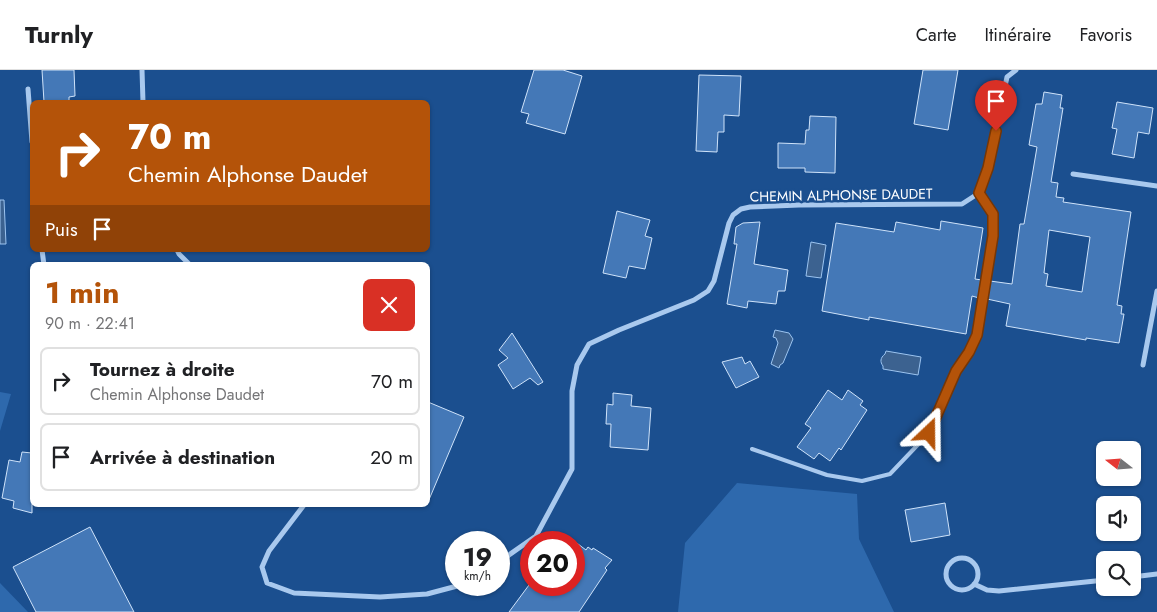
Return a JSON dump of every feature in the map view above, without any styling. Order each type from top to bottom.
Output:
[{"type":"street","points":[[142,70],[143,100]]},
{"type":"street","points":[[979,193],[988,168],[1008,77],[1016,70]]},
{"type":"street","points":[[28,89],[30,116]]},
{"type":"street","points":[[1073,174],[1157,186]]},
{"type":"street","name":"CHEMIN ALPHONSE DAUDET","points":[[510,554],[536,536],[572,469],[572,391],[577,365],[589,344],[694,300],[708,291],[714,281],[729,223],[733,215],[741,209],[750,207],[962,204],[979,193]]},
{"type":"street","points":[[178,252],[187,262]]},
{"type":"street","points":[[1143,365],[1157,291]]},
{"type":"street","points":[[302,507],[269,551],[262,568],[267,583],[294,593],[380,597],[427,594],[445,589]]},
{"type":"street","points":[[960,558],[973,562],[978,572],[978,578],[974,584],[967,589],[956,589],[948,581],[948,566],[960,558]]},
{"type":"street","points":[[1141,576],[1157,574]]},
{"type":"street","points":[[974,584],[987,590],[999,591],[1096,581]]},
{"type":"lane","points":[[752,450],[828,475],[862,481],[890,474],[929,433],[956,371],[969,352],[977,335],[993,236],[993,214],[979,193]]},
{"type":"shaded area","points":[[0,200],[4,200],[6,244],[0,244]]},
{"type":"shaded area","points":[[811,242],[826,245],[821,278],[806,276]]},
{"type":"shaded area","points":[[775,330],[789,333],[793,339],[779,368],[771,364],[778,343],[776,338],[773,337]]},
{"type":"shaded area","points":[[886,351],[921,357],[918,375],[883,369],[881,360]]},
{"type":"shaded area","points":[[0,392],[11,394],[0,431]]},
{"type":"shaded area","points":[[737,483],[857,494],[859,539],[894,612],[678,612],[685,543]]},
{"type":"shaded area","points":[[0,583],[28,612],[0,612]]},
{"type":"building","points":[[42,70],[74,70],[75,96],[69,97],[69,100],[44,100]]},
{"type":"building","points":[[534,70],[563,70],[582,76],[565,134],[526,123],[529,114],[521,112]]},
{"type":"building","points":[[923,70],[958,70],[948,130],[914,124]]},
{"type":"building","points":[[699,75],[741,76],[739,116],[724,115],[724,132],[718,132],[717,152],[696,151]]},
{"type":"building","points":[[1044,92],[1062,95],[1060,108],[1063,108],[1051,182],[1058,183],[1056,197],[1064,198],[1063,202],[1131,212],[1117,305],[1122,306],[1121,314],[1124,314],[1119,343],[1086,338],[1086,340],[1006,326],[1010,304],[987,299],[990,281],[1012,284],[1020,224],[1024,224],[1037,147],[1029,145],[1036,104],[1042,104]],"holes":[[[1049,230],[1090,237],[1082,292],[1046,286],[1048,274],[1044,273]]]},
{"type":"building","points":[[1117,102],[1153,108],[1149,134],[1138,132],[1134,158],[1112,154],[1117,129],[1112,128]]},
{"type":"building","points":[[810,116],[836,117],[835,173],[805,172],[805,168],[778,168],[778,143],[805,144]]},
{"type":"building","points":[[617,211],[650,220],[645,236],[652,238],[645,269],[629,266],[626,278],[603,273]]},
{"type":"building","points":[[941,221],[983,228],[975,279],[982,280],[979,298],[972,296],[966,334],[822,311],[836,223],[894,232],[896,222],[940,230]]},
{"type":"building","points":[[760,222],[754,264],[788,270],[785,291],[778,291],[776,304],[748,301],[747,308],[727,304],[737,244],[734,244],[736,227],[743,223]]},
{"type":"building","points":[[512,333],[543,382],[538,385],[530,378],[513,389],[498,365],[508,358],[499,350]]},
{"type":"building","points":[[742,357],[745,364],[750,361],[759,377],[736,388],[722,362]]},
{"type":"building","points":[[828,390],[842,400],[848,390],[863,401],[860,405],[867,410],[841,450],[839,448],[830,461],[819,453],[814,459],[797,447],[811,428],[805,424]]},
{"type":"building","points":[[613,393],[632,395],[631,406],[651,408],[648,450],[610,447],[611,424],[606,424],[607,404],[613,405]]},
{"type":"building","points":[[430,403],[464,417],[430,497]]},
{"type":"building","points":[[22,452],[30,453],[30,507],[32,507],[32,513],[13,508],[14,501],[2,498],[9,460],[20,462]]},
{"type":"building","points":[[945,503],[950,535],[911,542],[905,510]]},
{"type":"building","points":[[90,527],[134,612],[36,612],[13,567]]},
{"type":"building","points":[[588,547],[592,550],[593,548],[612,560],[605,568],[607,570],[579,612],[509,612],[521,596],[585,596],[585,549]]},
{"type":"route","points":[[929,433],[956,371],[969,352],[977,335],[993,236],[993,214],[979,193],[988,168],[996,131]]}]
